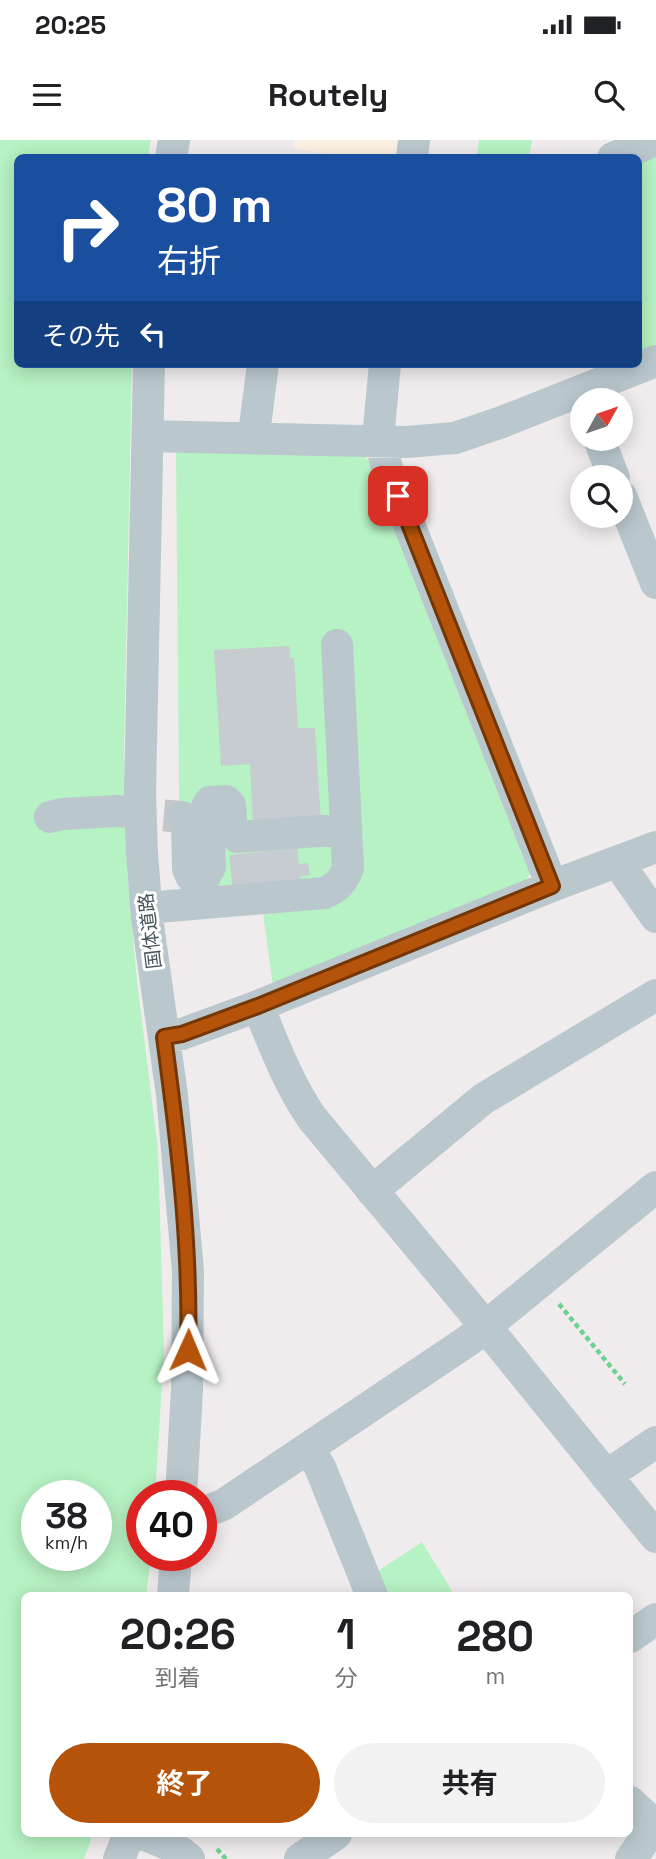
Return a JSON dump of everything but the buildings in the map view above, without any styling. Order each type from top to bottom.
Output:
[{"type":"street","points":[[623,154],[656,140]]},
{"type":"street","name":"国体道路","points":[[149,368],[140,793],[146,908],[178,1149],[188,1271],[187,1390],[182,1480]]},
{"type":"street","points":[[256,439],[263,368]]},
{"type":"street","points":[[384,368],[379,412],[380,442],[388,471],[552,886]]},
{"type":"street","points":[[599,388],[641,368]]},
{"type":"street","points":[[148,436],[380,442],[455,438],[570,400]]},
{"type":"street","points":[[633,526],[656,583]]},
{"type":"street","points":[[146,908],[324,893],[333,890],[344,880],[348,868],[337,645]]},
{"type":"street","points":[[182,817],[187,821],[188,869],[191,876],[197,878],[205,876],[210,867],[207,806],[210,802],[226,801],[230,805],[232,833],[237,837],[346,829]]},
{"type":"street","points":[[50,817],[116,811]]},
{"type":"street","points":[[164,1037],[182,1034],[258,1006],[656,846]]},
{"type":"street","points":[[622,860],[626,874],[656,917]]},
{"type":"street","points":[[372,1191],[483,1099],[656,995]]},
{"type":"street","points":[[258,1006],[281,1064],[299,1100],[312,1118],[656,1537]]},
{"type":"street","points":[[217,1507],[309,1449],[469,1340],[656,1187]]},
{"type":"street","points":[[606,1476],[656,1441]]},
{"type":"street","points":[[309,1449],[320,1467],[370,1592]]},
{"type":"street","points":[[173,1592],[175,1571]]},
{"type":"street","points":[[633,1635],[656,1619]]},
{"type":"street","points":[[631,1859],[655,1825],[633,1805]]},
{"type":"street","points":[[119,1859],[128,1837]]},
{"type":"street","points":[[150,1837],[174,1847],[189,1859]]},
{"type":"street","points":[[300,1859],[333,1837]]},
{"type":"path","points":[[541,1282],[625,1384]]},
{"type":"shaded area","points":[[295,140],[402,140],[400,154],[331,154],[294,149]]},
{"type":"green space","points":[[0,140],[151,140],[149,154],[14,154],[14,368],[132,368],[124,749],[127,870],[137,981],[158,1150],[164,1352],[156,1480],[126,1480],[126,1571],[149,1571],[146,1592],[21,1592],[21,1837],[92,1837],[84,1859],[0,1859]]},
{"type":"green space","points":[[479,140],[532,140],[530,154],[477,154]]},
{"type":"green space","points":[[656,152],[656,347],[642,352],[642,158]]},
{"type":"green space","points":[[176,449],[365,457],[371,463],[533,867],[524,885],[273,986],[263,913],[180,916]]},
{"type":"green space","points":[[422,1542],[453,1592],[383,1592],[375,1573]]},
{"type":"tunnel","points":[[116,811],[182,817]]},
{"type":"route","points":[[188,1350],[188,1271],[184,1210],[164,1037],[182,1034],[258,1006],[552,886],[398,496]]}]
